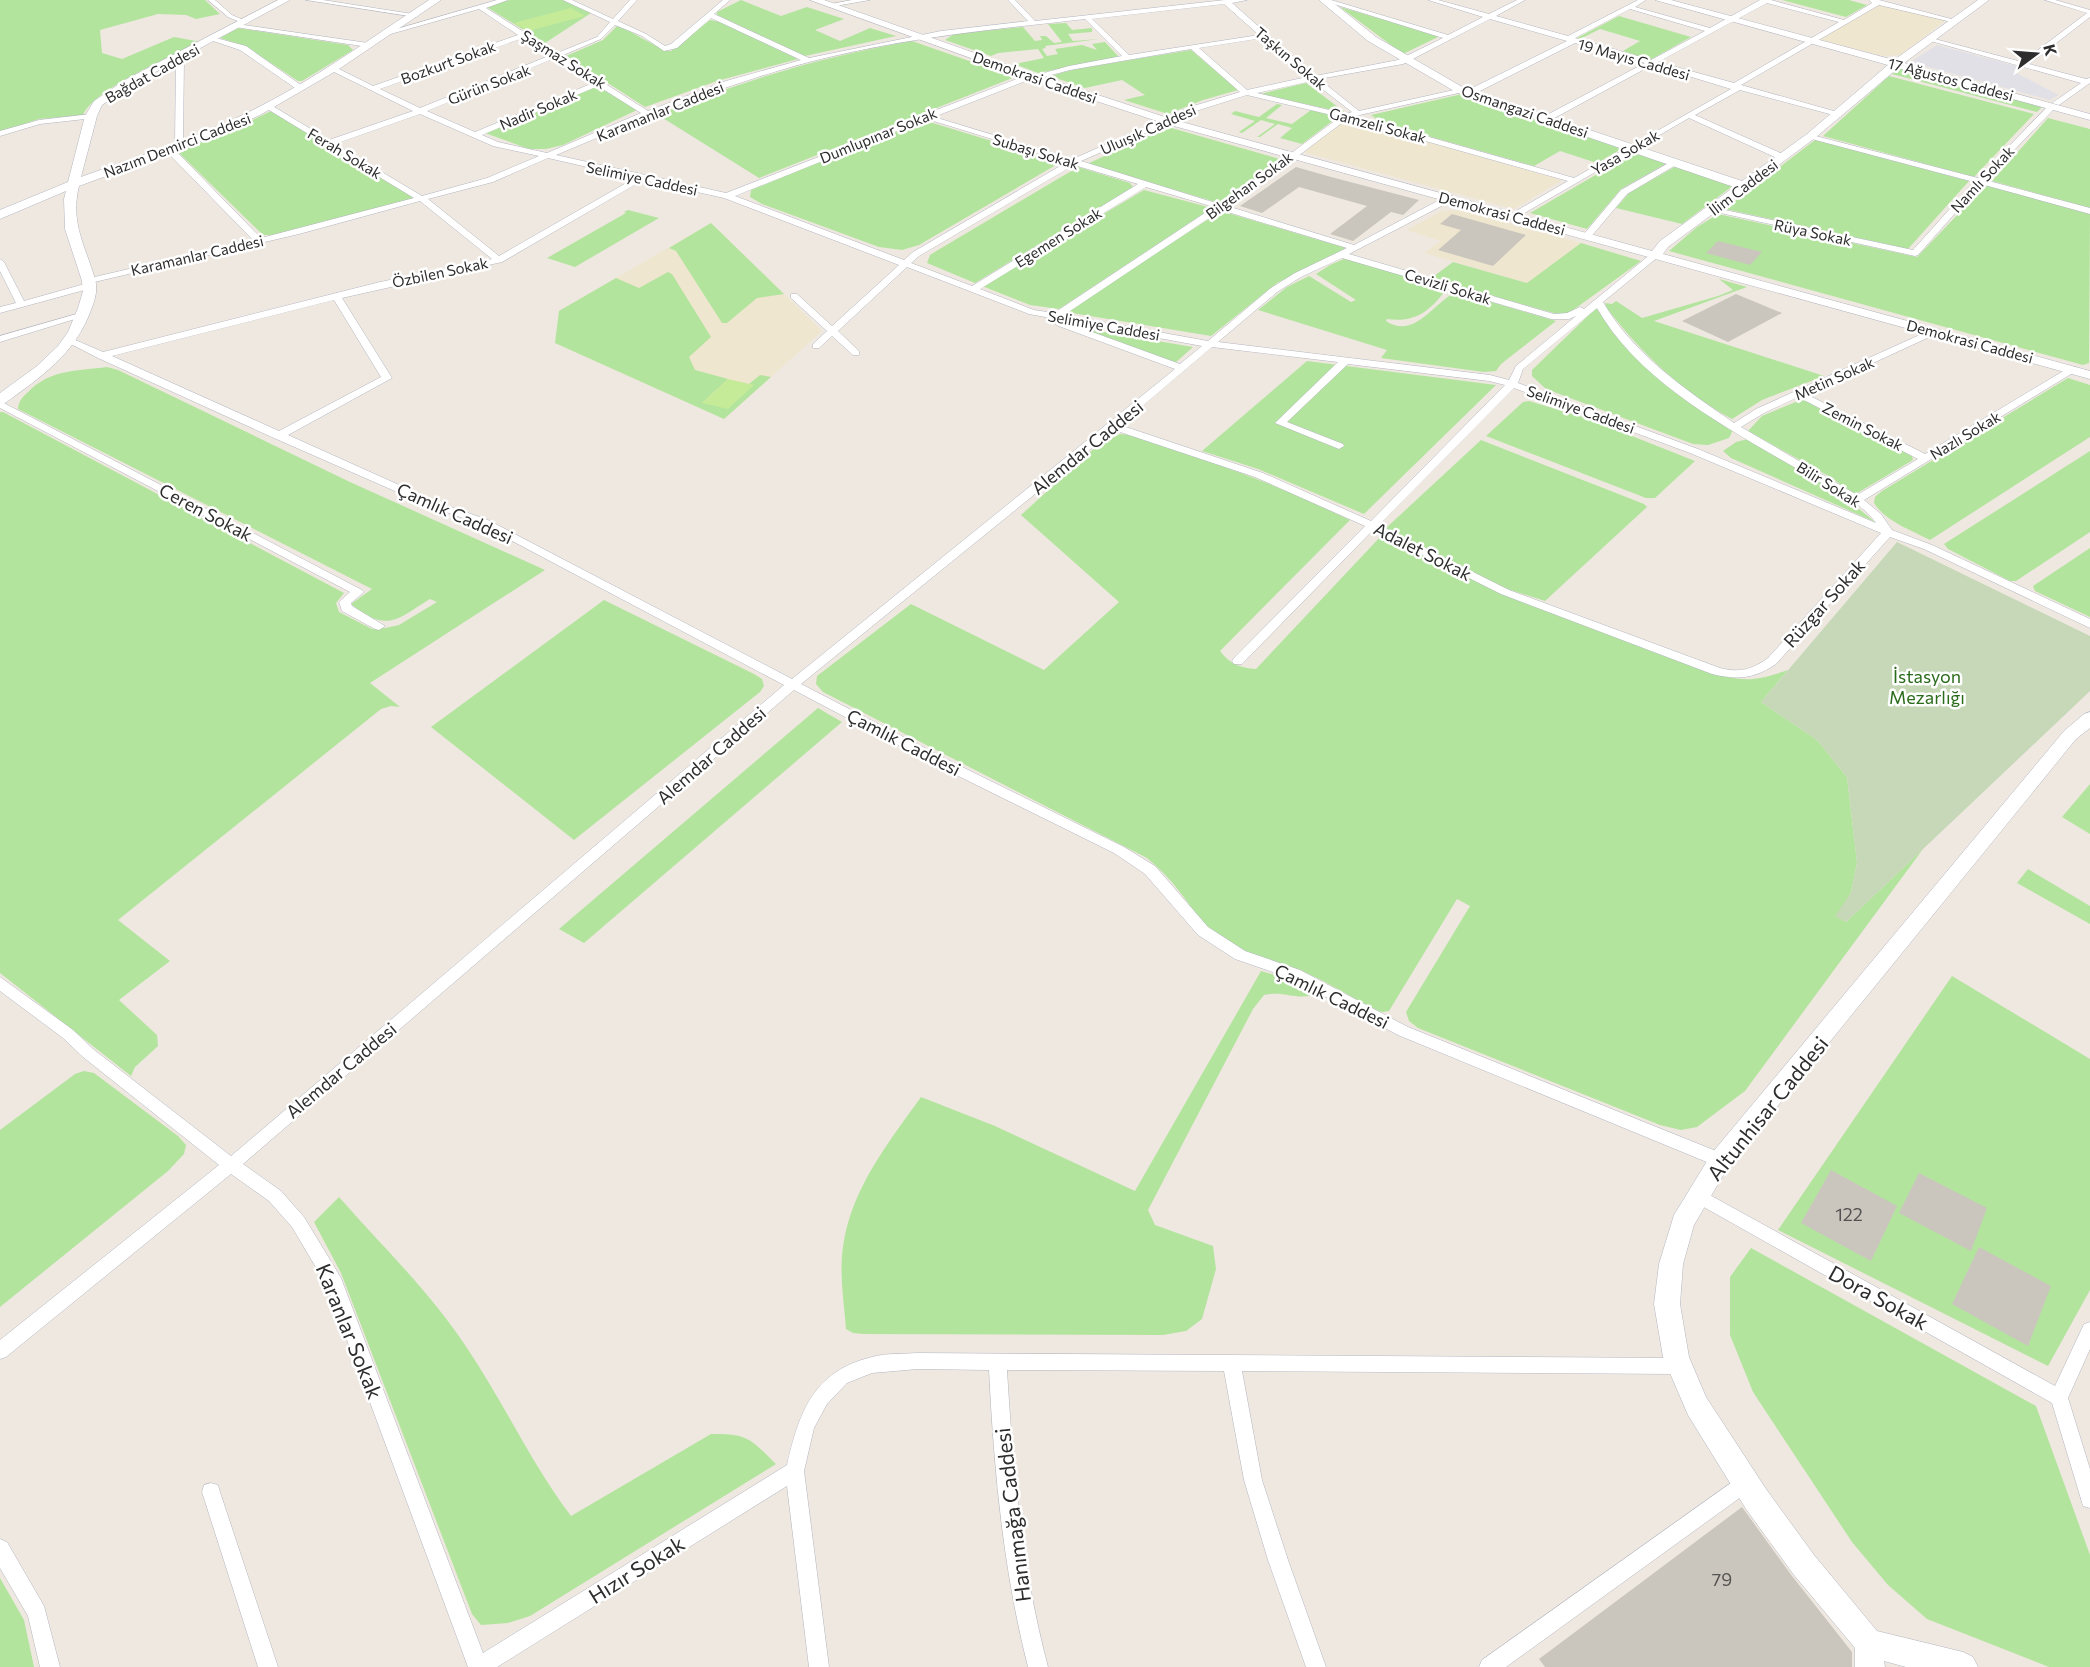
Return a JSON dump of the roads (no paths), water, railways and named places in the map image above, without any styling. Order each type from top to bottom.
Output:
[{"type":"main road","name":"Bağdat Caddesi","points":[[89,283],[71,230],[70,199],[91,116],[98,103],[110,94],[285,0]]},
{"type":"main road","name":"Nazım Demirci Caddesi","points":[[0,215],[41,196],[174,148],[242,120],[332,69],[436,0]]},
{"type":"main road","name":"Osmangazi Caddesi","points":[[1324,0],[1351,24],[1404,60],[1464,92],[1744,186]]},
{"type":"main road","name":"17 Ağustos Caddesi","points":[[1660,0],[1898,62],[2090,117]]},
{"type":"main road","name":"İlim Caddesi","points":[[1654,255],[1664,244],[1838,115],[1898,62],[1984,0]]},
{"type":"main road","name":"Demokrasi Caddesi","points":[[812,2],[829,5],[1033,77],[1167,121],[2090,375]]},
{"type":"main road","name":"Demokrasi Caddesi","points":[[812,2],[881,27],[918,36]]},
{"type":"main road","name":"17 Ağustos Caddesi","points":[[2054,105],[2090,112]]},
{"type":"main road","points":[[77,167],[118,168]]},
{"type":"main road","points":[[41,196],[70,199]]},
{"type":"main road","points":[[0,402],[42,369],[70,341],[83,315],[89,283]]},
{"type":"main road","name":"Altunhisar Caddesi","points":[[1963,1667],[1870,1655],[1804,1565],[1745,1482],[1697,1406],[1679,1366],[1667,1304],[1671,1264],[1683,1222],[1720,1160],[2070,735],[2090,717]]},
{"type":"street","points":[[211,0],[241,24],[368,45]]},
{"type":"street","points":[[309,0],[416,15]]},
{"type":"street","points":[[387,33],[505,0]]},
{"type":"street","points":[[566,0],[615,21],[668,49],[727,0]]},
{"type":"street","name":"Gürün Sokak","points":[[329,142],[420,111],[558,57],[599,38],[634,0]]},
{"type":"street","points":[[829,5],[867,0]]},
{"type":"street","points":[[1011,0],[1033,23]]},
{"type":"street","points":[[1163,0],[1173,8]]},
{"type":"street","name":"Karamanlar Caddesi","points":[[0,310],[89,283],[490,180],[646,113],[729,83],[807,60],[918,36],[1244,0]]},
{"type":"street","points":[[1324,0],[1448,37]]},
{"type":"street","name":"19 Mayıs Caddesi","points":[[1431,0],[1838,115]]},
{"type":"street","name":"Uluışık Caddesi","points":[[816,346],[905,262],[1073,162],[1208,103],[1245,92],[1404,60],[1522,0]]},
{"type":"street","name":"Bilgehan Sokak","points":[[1054,317],[1262,179],[1346,116],[1464,92],[1570,40],[1643,0]]},
{"type":"street","points":[[1546,118],[1766,0],[1845,22]]},
{"type":"street","points":[[1870,0],[1956,21]]},
{"type":"street","points":[[2048,0],[2090,13]]},
{"type":"street","name":"Taşkın Sokak","points":[[1226,2],[1312,78],[1358,113]]},
{"type":"street","name":"Yasa Sokak","points":[[1514,216],[1634,148],[1879,2]]},
{"type":"street","name":"Şaşmaz Sokak","points":[[480,7],[601,82],[646,113]]},
{"type":"street","points":[[1629,7],[1710,30]]},
{"type":"street","points":[[2024,65],[2090,13]]},
{"type":"street","points":[[710,15],[807,60]]},
{"type":"street","points":[[1088,18],[1127,57]]},
{"type":"street","name":"Bozkurt Sokak","points":[[372,89],[524,35]]},
{"type":"street","name":"Dumlupınar Sokak","points":[[728,196],[924,116],[1033,77],[1127,57],[1263,36]]},
{"type":"street","points":[[212,39],[243,48],[301,88]]},
{"type":"street","points":[[1931,40],[2088,81]]},
{"type":"street","name":"Gamzeli Sokak","points":[[1193,47],[1245,92],[1346,116],[1576,181]]},
{"type":"street","points":[[180,56],[174,148],[259,241]]},
{"type":"street","name":"Selimiye Caddesi","points":[[332,69],[496,144],[728,196],[1032,312],[1209,344],[1490,378],[1512,384],[1694,451],[1888,532]]},
{"type":"street","name":"Namlı Sokak","points":[[1915,253],[1980,181],[2054,105],[2088,81]]},
{"type":"street","name":"Nadir Sokak","points":[[475,135],[601,82]]},
{"type":"street","name":"Ferah Sokak","points":[[268,107],[422,199],[499,260]]},
{"type":"street","points":[[1688,115],[1782,158]]},
{"type":"street","points":[[0,135],[39,122],[91,116]]},
{"type":"street","name":"Subaşı Sokak","points":[[924,116],[1143,185],[1355,248]]},
{"type":"street","points":[[1811,136],[2090,211]]},
{"type":"street","points":[[1587,236],[1624,192],[1677,162]]},
{"type":"street","name":"Özbilen Sokak","points":[[101,356],[336,296],[499,260],[640,178]]},
{"type":"street","name":"Egemen Sokak","points":[[972,290],[1143,185]]},
{"type":"street","name":"Alemdar Caddesi","points":[[0,1351],[231,1165],[793,684],[1113,426],[1283,284],[1450,198]]},
{"type":"street","name":"Rüya Sokak","points":[[1711,210],[1915,253]]},
{"type":"street","name":"Cevizli Sokak","points":[[1342,255],[1554,317],[1569,316],[1598,301]]},
{"type":"street","name":"İlim Caddesi","points":[[1238,661],[1512,384],[1519,368],[1598,301],[1648,263],[1654,255]]},
{"type":"street","points":[[0,262],[21,304]]},
{"type":"street","points":[[278,436],[387,378],[336,296]]},
{"type":"street","points":[[794,296],[856,353]]},
{"type":"street","name":"Bilir Sokak","points":[[1598,301],[1617,330],[1644,359],[1688,397],[1857,500],[1877,516],[1888,532],[1928,547],[2090,624]]},
{"type":"street","points":[[1032,312],[1182,368]]},
{"type":"street","points":[[0,339],[83,315]]},
{"type":"street","name":"Metin Sokak","points":[[1734,427],[1760,411],[1935,332]]},
{"type":"street","name":"Çamlık Caddesi","points":[[70,341],[433,504],[484,522],[793,684],[1137,860],[1160,880],[1203,931],[1215,941],[1240,955],[1295,974],[1403,1031],[1720,1160]]},
{"type":"street","points":[[1339,446],[1280,423],[1345,361]]},
{"type":"street","name":"Nazlı Sokak","points":[[1857,500],[2073,369]]},
{"type":"street","name":"Zemin Sokak","points":[[1799,394],[1927,459]]},
{"type":"street","name":"Ceren Sokak","points":[[0,402],[358,592],[345,602],[346,608],[379,626]]},
{"type":"street","name":"Adalet Sokak","points":[[1113,426],[1259,475],[1336,508],[1505,592],[1716,671],[1748,676],[1757,672]]},
{"type":"street","name":"Rüzgar Sokak","points":[[1757,672],[1772,661],[1888,532]]},
{"type":"street","name":"Karanlar Sokak","points":[[0,983],[68,1034],[88,1053],[231,1165],[274,1196],[298,1222],[335,1283],[478,1667]]},
{"type":"street","name":"Dora Sokak","points":[[1699,1196],[2059,1398]]},
{"type":"street","points":[[2090,1330],[2059,1398],[2090,1499]]},
{"type":"street","points":[[819,1667],[795,1471],[805,1426],[821,1398],[841,1377],[872,1365],[918,1361],[1679,1366]]},
{"type":"street","name":"Hanımağa Caddesi","points":[[998,1362],[1003,1470],[1011,1543],[1025,1624],[1038,1667]]},
{"type":"street","points":[[1231,1363],[1252,1480],[1316,1667]]},
{"type":"street","name":"Hızır Sokak","points":[[478,1667],[795,1471]]},
{"type":"street","points":[[1489,1667],[1745,1482]]},
{"type":"street","points":[[211,1492],[268,1667]]},
{"type":"street","points":[[0,1549],[37,1613],[50,1667]]},
{"type":"park label","name":"İstasyon Mezarlığı","points":[[1927,686]]}]
